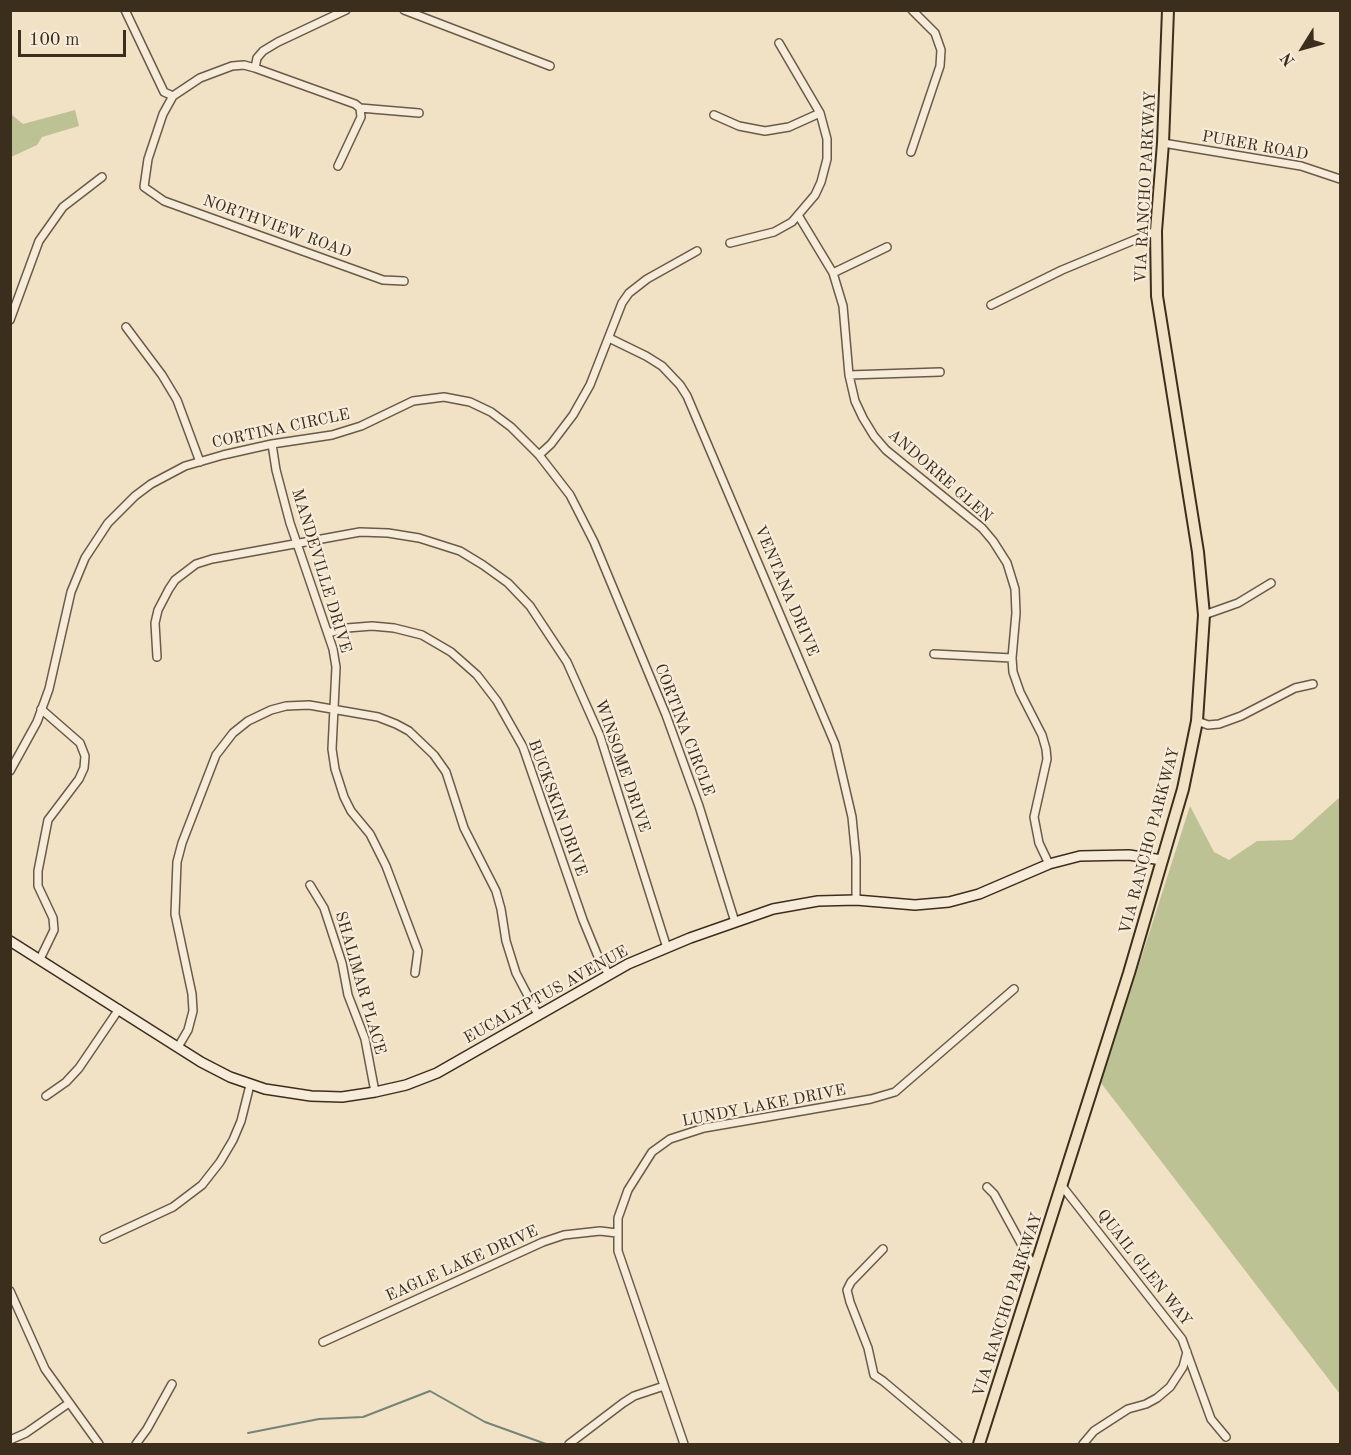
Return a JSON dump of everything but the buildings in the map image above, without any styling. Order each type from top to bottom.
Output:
[{"type":"main road","name":"VIA RANCHO PARKWAY","points":[[979,1444],[1129,973],[1183,789],[1197,721],[1204,615],[1198,552],[1157,296],[1156,231],[1163,143],[1168,10]]},
{"type":"street","points":[[125,10],[164,92],[173,96],[200,78],[232,66],[244,65],[355,104],[360,108],[419,113]]},
{"type":"street","points":[[255,68],[257,58],[263,51],[346,10]]},
{"type":"street","points":[[404,10],[550,66]]},
{"type":"street","points":[[911,152],[940,66],[941,50],[935,33],[912,10]]},
{"type":"street","points":[[730,243],[774,232],[792,222],[815,195],[827,159],[827,139],[820,113],[779,43]]},
{"type":"street","name":"NORTHVIEW ROAD","points":[[173,96],[163,114],[148,159],[144,187],[164,201],[383,280],[404,281]]},
{"type":"street","points":[[338,166],[360,117],[360,108]]},
{"type":"street","points":[[714,115],[739,126],[765,130],[789,127],[820,113]]},
{"type":"street","name":"PURER ROAD","points":[[1163,143],[1300,166],[1341,179]]},
{"type":"street","points":[[10,320],[39,241],[63,207],[102,177]]},
{"type":"street","name":"ANDORRE GLEN","points":[[798,216],[833,273],[843,306],[849,375],[855,401],[863,418],[886,450],[982,528],[1006,563],[1015,589],[1013,672],[1046,748],[1047,759],[1034,817],[1039,843],[1049,864]]},
{"type":"street","points":[[991,304],[1062,270],[1156,231]]},
{"type":"street","points":[[833,273],[888,248]]},
{"type":"street","points":[[539,455],[551,444],[573,416],[590,385],[622,303],[629,293],[646,279],[697,251]]},
{"type":"street","points":[[10,292],[20,295]]},
{"type":"street","points":[[126,327],[162,375],[177,400],[200,462]]},
{"type":"street","name":"VENTANA DRIVE","points":[[609,338],[662,366],[687,396],[835,744],[852,817],[856,858],[856,900]]},
{"type":"street","points":[[849,375],[940,372]]},
{"type":"street","name":"CORTINA CIRCLE","points":[[10,771],[37,722],[49,689],[71,592],[85,558],[108,523],[135,496],[151,484],[184,466],[272,444],[332,435],[361,426],[413,400],[444,397],[470,402],[491,412],[511,427],[539,455],[570,495],[594,542],[666,715],[699,806],[735,922]]},
{"type":"street","name":"MANDEVILLE DRIVE","points":[[272,444],[276,470],[298,544],[333,649],[336,667],[332,749],[334,769],[351,811],[370,834],[386,866],[418,951],[415,973]]},
{"type":"street","name":"WINSOME DRIVE","points":[[158,657],[155,623],[158,610],[169,589],[176,580],[196,564],[212,559],[360,532],[388,533],[419,538],[460,552],[483,565],[508,584],[530,606],[567,662],[589,707],[668,948]]},
{"type":"street","points":[[1204,615],[1238,603],[1271,583]]},
{"type":"street","name":"BUCKSKIN DRIVE","points":[[328,633],[347,628],[372,626],[394,628],[422,635],[451,652],[477,675],[497,701],[523,747],[582,920],[609,975]]},
{"type":"street","points":[[934,654],[1012,658]]},
{"type":"street","points":[[1197,721],[1208,725],[1219,724],[1241,716],[1295,688],[1313,684]]},
{"type":"street","points":[[178,1047],[188,1030],[193,1011],[192,994],[175,914],[177,862],[216,755],[242,725],[271,710],[286,706],[309,705],[378,717],[409,731],[434,754],[446,772],[464,828],[496,891],[506,941],[516,973],[538,1016]]},
{"type":"street","points":[[40,959],[54,930],[53,918],[38,886],[38,871],[48,820],[79,779],[84,768],[85,756],[80,743],[41,710]]},
{"type":"street","name":"EUCALYPTUS AVENUE","points":[[10,941],[201,1062],[265,1089],[311,1096],[342,1097],[406,1085],[437,1073],[628,964],[773,909],[818,901],[856,900],[915,905],[949,903],[979,894],[1049,864],[1080,856],[1129,855],[1162,860]]},
{"type":"street","name":"SHALIMAR PLACE","points":[[310,885],[324,908],[342,963],[348,995],[365,1039],[375,1092]]},
{"type":"street","name":"LUNDY LAKE DRIVE","points":[[684,1444],[618,1251],[618,1218],[628,1190],[652,1152],[670,1139],[704,1128],[871,1100],[895,1092],[1014,989]]},
{"type":"street","points":[[46,1096],[66,1082],[79,1068],[119,1009]]},
{"type":"street","points":[[104,1239],[173,1207],[202,1185],[233,1140],[241,1121],[250,1084]]},
{"type":"street","name":"QUAIL GLEN WAY","points":[[1062,1186],[1182,1339],[1211,1419],[1226,1437]]},
{"type":"street","points":[[987,1187],[994,1194],[1035,1269]]},
{"type":"street","name":"EAGLE LAKE DRIVE","points":[[322,1342],[543,1242],[564,1235],[600,1231],[617,1233]]},
{"type":"street","points":[[883,1249],[851,1282],[847,1290],[870,1355],[874,1375],[958,1444]]},
{"type":"street","points":[[10,1291],[45,1369],[99,1444]]},
{"type":"street","points":[[1083,1444],[1094,1431],[1128,1409],[1157,1398],[1170,1387],[1183,1367],[1187,1350]]},
{"type":"street","points":[[136,1444],[172,1384]]},
{"type":"street","points":[[569,1444],[634,1396],[663,1386]]},
{"type":"street","points":[[10,1440],[26,1433],[69,1403]]},
{"type":"green space","points":[[75,110],[79,126],[42,137],[37,145],[11,157],[11,112],[23,124]]},
{"type":"green space","points":[[1340,797],[1340,1394],[1101,1083],[1190,806],[1214,852],[1229,860],[1257,841],[1292,840]]},
{"type":"waterway","points":[[248,1433],[319,1419],[363,1417],[430,1391],[485,1422],[546,1444]]}]
